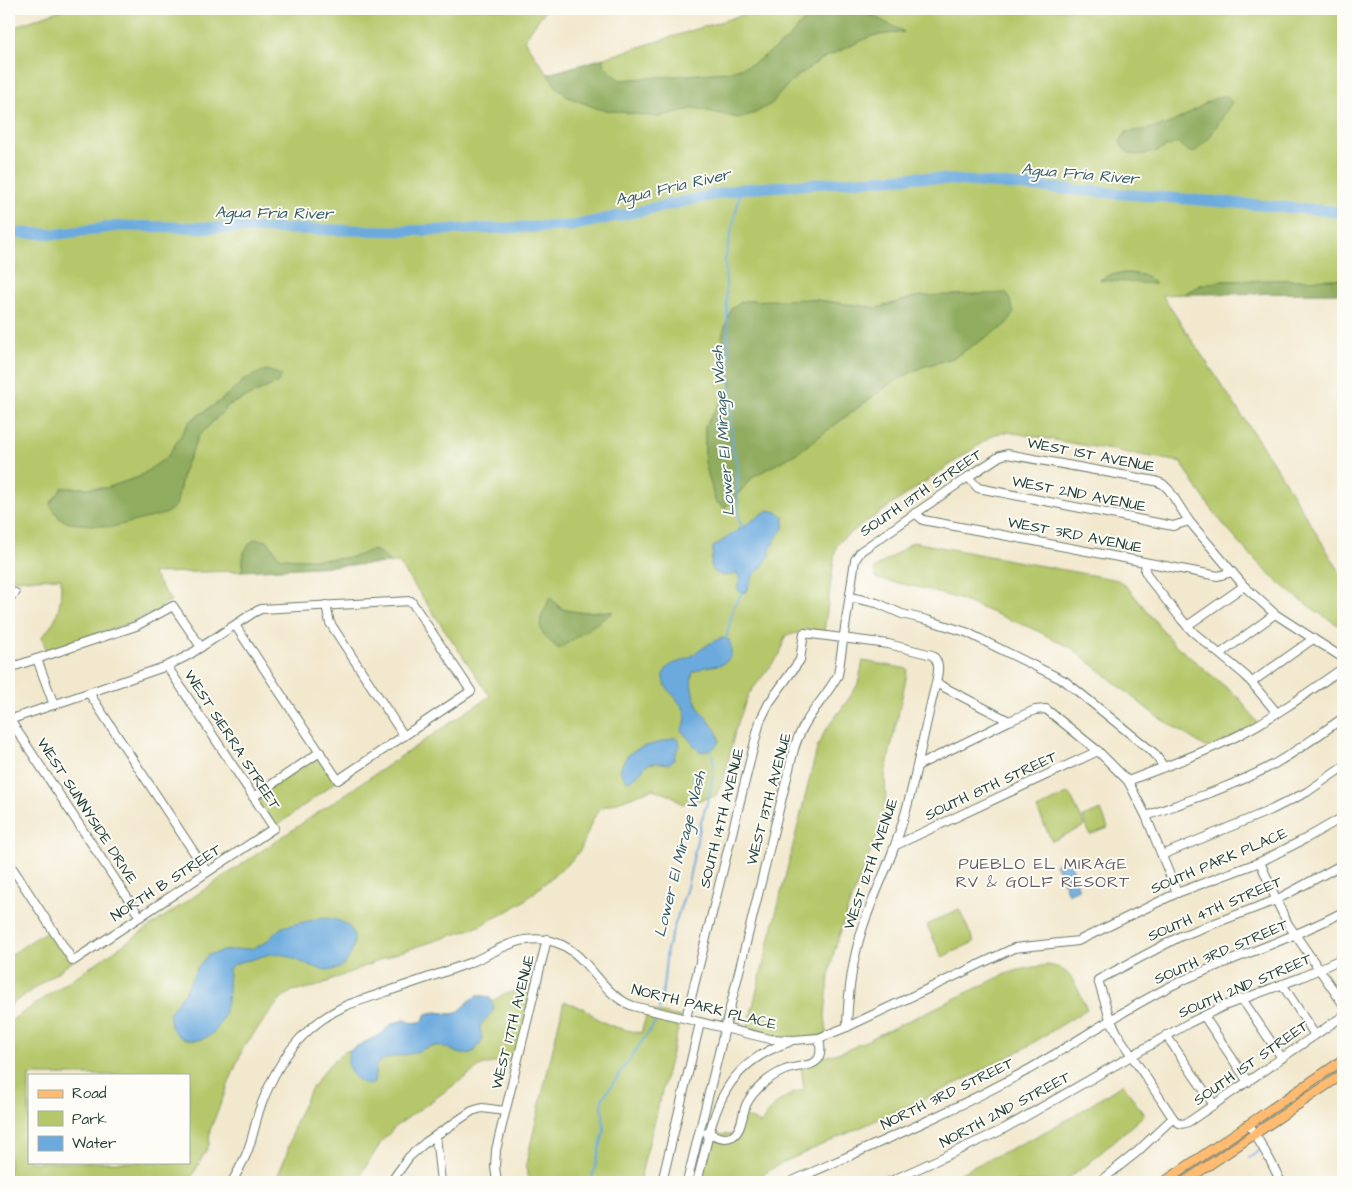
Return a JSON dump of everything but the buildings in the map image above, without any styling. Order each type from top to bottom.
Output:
[{"type":"main road","points":[[1164,1182],[1343,1060]]},
{"type":"main road","points":[[1184,1182],[1343,1074]]},
{"type":"street","name":"WEST 1ST AVENUE","points":[[1000,456],[1007,454],[1051,461],[1163,484],[1189,521],[1244,586],[1276,614],[1343,658]]},
{"type":"street","name":"SOUTH 13TH STREET","points":[[857,554],[1000,456]]},
{"type":"street","name":"WEST 2ND AVENUE","points":[[968,477],[978,488],[1173,526],[1189,521]]},
{"type":"street","name":"WEST 3RD AVENUE","points":[[915,513],[923,520],[1146,563],[1218,576],[1232,572]]},
{"type":"street","name":"WEST 13TH AVENUE","points":[[687,1182],[798,736],[809,715],[831,688],[838,675],[857,554]]},
{"type":"street","points":[[1146,563],[1146,571],[1151,581],[1187,626],[1252,682],[1277,713]]},
{"type":"street","points":[[1187,626],[1244,586]]},
{"type":"street","points":[[850,597],[877,603],[902,614],[966,632],[1065,681],[1154,753],[1164,766]]},
{"type":"street","points":[[10,720],[167,666],[201,647],[235,625],[261,610],[326,605],[411,601],[471,691],[338,780],[235,625]]},
{"type":"street","points":[[326,605],[330,623],[404,736]]},
{"type":"street","points":[[9,668],[136,626],[173,606],[201,647]]},
{"type":"street","points":[[1220,654],[1276,614]]},
{"type":"street","name":"WEST 12TH AVENUE","points":[[804,633],[888,644],[932,655],[937,660],[939,666],[917,766],[896,844],[862,928],[857,946],[848,999],[847,1027]]},
{"type":"street","name":"SOUTH 14TH AVENUE","points":[[686,1018],[760,721],[769,703],[800,660],[804,633]]},
{"type":"street","points":[[1252,682],[1312,639]]},
{"type":"street","points":[[37,659],[54,705]]},
{"type":"street","name":"WEST SIERRA STREET","points":[[167,666],[274,828]]},
{"type":"street","points":[[1128,781],[1226,742],[1277,713],[1343,668]]},
{"type":"street","points":[[936,683],[1009,721]]},
{"type":"street","points":[[89,693],[207,872]]},
{"type":"street","points":[[917,766],[1009,721],[1035,710],[1046,709],[1098,751],[1128,781],[1146,816],[1177,893]]},
{"type":"street","points":[[1146,816],[1226,787],[1268,767],[1343,718]]},
{"type":"street","name":"WEST SUNNYSIDE DRIVE","points":[[10,720],[140,916]]},
{"type":"street","name":"SOUTH 8TH STREET","points":[[896,844],[1098,751]]},
{"type":"street","points":[[254,797],[320,752]]},
{"type":"street","points":[[1162,855],[1271,810],[1307,792],[1343,767]]},
{"type":"street","name":"SOUTH PARK PLACE","points":[[1078,941],[1177,893],[1260,862],[1343,817]]},
{"type":"street","name":"NORTH B STREET","points":[[9,863],[73,961],[274,828]]},
{"type":"street","points":[[1260,862],[1288,924],[1343,1004]]},
{"type":"street","name":"SOUTH 4TH STREET","points":[[1110,1019],[1098,980],[1181,936],[1276,900],[1343,864]]},
{"type":"street","name":"SOUTH 3RD STREET","points":[[1110,1019],[1174,985],[1296,935],[1343,912]]},
{"type":"street","name":"NORTH PARK PLACE","points":[[232,1182],[246,1154],[260,1109],[278,1069],[297,1041],[318,1021],[347,1005],[471,962],[506,946],[525,940],[547,939],[571,950],[623,1002],[700,1023],[770,1039],[793,1040],[819,1038],[847,1027],[1014,948],[1026,945],[1078,941]]},
{"type":"street","name":"WEST 17TH AVENUE","points":[[497,1182],[495,1167],[496,1150],[547,939]]},
{"type":"street","name":"SOUTH 2ND STREET","points":[[1131,1056],[1166,1035],[1204,1016],[1343,958]]},
{"type":"street","points":[[1282,984],[1315,1035]]},
{"type":"street","points":[[1242,999],[1282,1058]]},
{"type":"street","points":[[1204,1016],[1248,1082]]},
{"type":"street","name":"SOUTH 1ST STREET","points":[[1173,1118],[1177,1122],[1184,1124],[1343,1016]]},
{"type":"street","points":[[1100,1182],[1137,1152],[1173,1118],[1131,1056],[1110,1019]]},
{"type":"street","name":"NORTH 3RD STREET","points":[[790,1182],[971,1100],[1027,1070],[1110,1019]]},
{"type":"street","points":[[662,1182],[700,1023]]},
{"type":"street","points":[[1166,1035],[1214,1105]]},
{"type":"street","points":[[700,1132],[724,1138],[730,1137],[737,1132],[746,1103],[766,1082],[786,1070],[808,1066],[816,1062],[821,1055],[819,1038]]},
{"type":"street","points":[[697,1182],[717,1106],[724,1092],[740,1070],[769,1049],[793,1040]]},
{"type":"street","name":"NORTH 2ND STREET","points":[[889,1182],[1000,1131],[1131,1056]]},
{"type":"street","name":"WEST 17TH AVENUE","points":[[391,1182],[409,1157],[472,1111],[482,1108],[505,1111]]},
{"type":"street","points":[[1249,1124],[1281,1182]]},
{"type":"street","points":[[436,1136],[441,1182]]},
{"type":"green space","points":[[63,9],[311,9],[319,13],[329,9],[546,9],[524,40],[556,86],[566,96],[599,109],[658,117],[695,108],[738,118],[771,104],[790,82],[820,60],[871,36],[904,32],[861,10],[855,9],[1343,9],[1343,279],[1224,281],[1200,285],[1184,294],[1162,295],[1278,470],[1343,577],[1343,628],[1294,595],[1251,556],[1213,511],[1181,462],[1008,432],[995,434],[843,538],[837,545],[824,632],[806,629],[785,636],[780,654],[748,695],[735,731],[725,775],[716,796],[682,804],[672,796],[653,789],[601,808],[593,819],[581,849],[571,861],[524,901],[510,910],[475,928],[394,954],[315,987],[292,991],[278,1002],[243,1048],[210,1130],[209,1145],[189,1182],[9,1182],[9,1022],[490,696],[399,563],[391,563],[382,554],[377,552],[368,551],[357,556],[338,559],[281,558],[268,541],[244,552],[242,571],[152,573],[171,601],[165,603],[159,610],[127,624],[46,651],[42,636],[56,617],[61,595],[61,578],[9,580],[9,29]],"holes":[[[1225,95],[1231,102],[1222,116],[1186,150],[1178,142],[1126,132],[1166,125]],[[1129,273],[1147,276],[1154,284],[1101,279],[1112,274]],[[919,296],[953,358],[922,367],[891,383],[797,453],[754,476],[725,508],[715,501],[705,462],[705,427],[732,384],[809,299],[877,308]],[[245,379],[277,383],[229,405],[198,437],[183,472],[176,506],[62,488],[106,488],[139,477],[168,456],[190,421],[220,401]],[[551,598],[559,607],[569,611],[613,612],[540,620]]]},
{"type":"green space","points":[[761,9],[822,9],[812,12],[786,41],[753,64],[728,72],[620,80],[604,66],[604,58]]},
{"type":"green space","points":[[822,9],[861,10],[904,32],[871,36],[820,60],[790,82],[771,104],[755,113],[738,118],[695,108],[658,117],[599,109],[566,96],[548,74],[604,58],[604,66],[620,80],[728,72],[753,64],[786,41],[812,12]]},
{"type":"green space","points":[[1225,95],[1232,102],[1209,138],[1194,153],[1186,150],[1178,142],[1155,152],[1138,155],[1131,154],[1120,142],[1126,132],[1166,125]]},
{"type":"green space","points":[[1129,273],[1147,276],[1155,284],[1100,280],[1112,274]]},
{"type":"green space","points":[[1343,279],[1343,293],[1184,294],[1200,285],[1224,281]]},
{"type":"green space","points":[[1007,293],[1014,312],[1006,325],[953,358],[922,367],[891,383],[797,453],[754,476],[725,508],[715,501],[705,462],[705,426],[732,384],[722,336],[731,309],[743,301],[809,299],[877,308],[919,296]]},
{"type":"green space","points":[[266,370],[282,375],[277,383],[229,405],[198,437],[183,472],[176,506],[165,514],[112,527],[69,523],[59,518],[50,504],[62,488],[106,488],[139,477],[168,456],[190,421],[220,401],[245,379]]},
{"type":"green space","points":[[255,539],[268,541],[281,558],[338,559],[372,551],[382,554],[391,563],[242,571],[243,557],[246,549]]},
{"type":"green space","points":[[913,542],[1118,580],[1128,588],[1173,643],[1240,699],[1258,724],[1209,749],[1156,716],[1072,648],[1031,628],[956,598],[917,587],[877,579],[874,569]]},
{"type":"green space","points":[[550,597],[561,609],[579,612],[613,612],[559,649],[545,636],[540,626]]},
{"type":"green space","points":[[863,661],[908,669],[885,775],[886,806],[879,831],[848,908],[834,952],[829,976],[825,1015],[827,1035],[793,1040],[746,1034],[818,745],[825,731],[858,684]]},
{"type":"green space","points":[[320,752],[338,780],[274,828],[254,797]]},
{"type":"green space","points":[[1069,793],[1085,826],[1052,841],[1037,809]]},
{"type":"green space","points":[[1101,810],[1108,828],[1090,835],[1083,817]]},
{"type":"green space","points":[[959,909],[974,942],[942,957],[927,925]]},
{"type":"green space","points":[[51,928],[73,961],[9,1006],[9,956]]},
{"type":"green space","points":[[1047,965],[1063,970],[1068,974],[1073,980],[1087,1009],[1025,1048],[987,1068],[782,1163],[750,1182],[697,1182],[710,1134],[733,1135],[742,1115],[761,1124],[779,1102],[804,1089],[801,1067],[847,1050],[1006,974]]},
{"type":"green space","points":[[536,984],[518,1056],[481,1066],[396,1126],[382,1141],[356,1182],[275,1182],[286,1156],[295,1123],[308,1094],[330,1064],[345,1051],[381,1034],[391,1024],[405,1020],[412,1023],[421,1022],[425,1015],[435,1012],[453,1014],[476,997],[485,996],[493,1001],[502,995]]},
{"type":"green space","points":[[564,1001],[585,1008],[604,1023],[641,1033],[648,1010],[681,1017],[639,1182],[528,1182],[526,1164]]},
{"type":"green space","points":[[1123,1084],[1144,1115],[1089,1163],[1063,1182],[942,1182],[1072,1117]]},
{"type":"water","points":[[768,510],[777,512],[784,517],[784,527],[770,550],[770,555],[753,576],[746,592],[741,593],[737,588],[740,580],[737,573],[725,576],[714,572],[711,562],[713,547]]},
{"type":"water","points":[[722,638],[729,640],[731,646],[731,655],[727,661],[720,665],[705,667],[693,672],[691,681],[696,702],[719,738],[718,744],[702,752],[698,750],[681,730],[686,719],[685,711],[665,684],[663,678],[671,665],[690,657],[712,642]]},
{"type":"water","points":[[674,737],[679,741],[680,745],[674,760],[668,764],[652,763],[634,778],[628,781],[624,778],[620,770],[624,761],[635,750]]},
{"type":"water","points":[[1067,859],[1070,862],[1069,865],[1072,866],[1071,869],[1074,869],[1072,872],[1075,873],[1079,889],[1068,894],[1065,886],[1067,882],[1063,883],[1055,864]]},
{"type":"water","points":[[322,918],[338,920],[344,923],[349,926],[354,937],[351,953],[345,963],[338,969],[319,969],[280,954],[268,954],[233,965],[229,969],[226,1006],[222,1020],[214,1032],[202,1039],[195,1040],[188,1040],[176,1034],[171,1025],[169,1013],[185,992],[197,968],[208,955],[223,951],[254,948],[266,942],[282,927]]},
{"type":"water","points":[[478,996],[489,997],[494,1007],[480,1026],[482,1040],[475,1051],[460,1054],[444,1047],[435,1046],[389,1058],[376,1065],[374,1082],[370,1085],[359,1081],[351,1072],[348,1062],[350,1050],[381,1034],[391,1024],[405,1020],[412,1023],[421,1022],[425,1015],[435,1012],[453,1014]]},
{"type":"waterway","name":"Agua Fria River","points":[[9,233],[60,234],[119,226],[401,231],[572,226],[741,189],[917,177],[1343,212]]},
{"type":"waterway","name":"Lower El Mirage Wash","points":[[741,189],[725,260],[732,441],[738,474],[737,492],[739,519],[742,529]]},
{"type":"waterway","name":"Lower El Mirage Wash","points":[[726,639],[734,605],[743,592]]},
{"type":"waterway","name":"Lower El Mirage Wash","points":[[659,1009],[662,998],[667,949],[687,887],[713,777],[714,761],[710,747]]},
{"type":"waterway","name":"Lower El Mirage Wash","points":[[591,1182],[604,1131],[602,1099],[655,1023],[658,1014]]},
{"type":"waterway","points":[[1249,1158],[1259,1151]]},
{"type":"district","name":"PUEBLO EL MIRAGE RV & GOLF RESORT","points":[[1043,873]]}]
